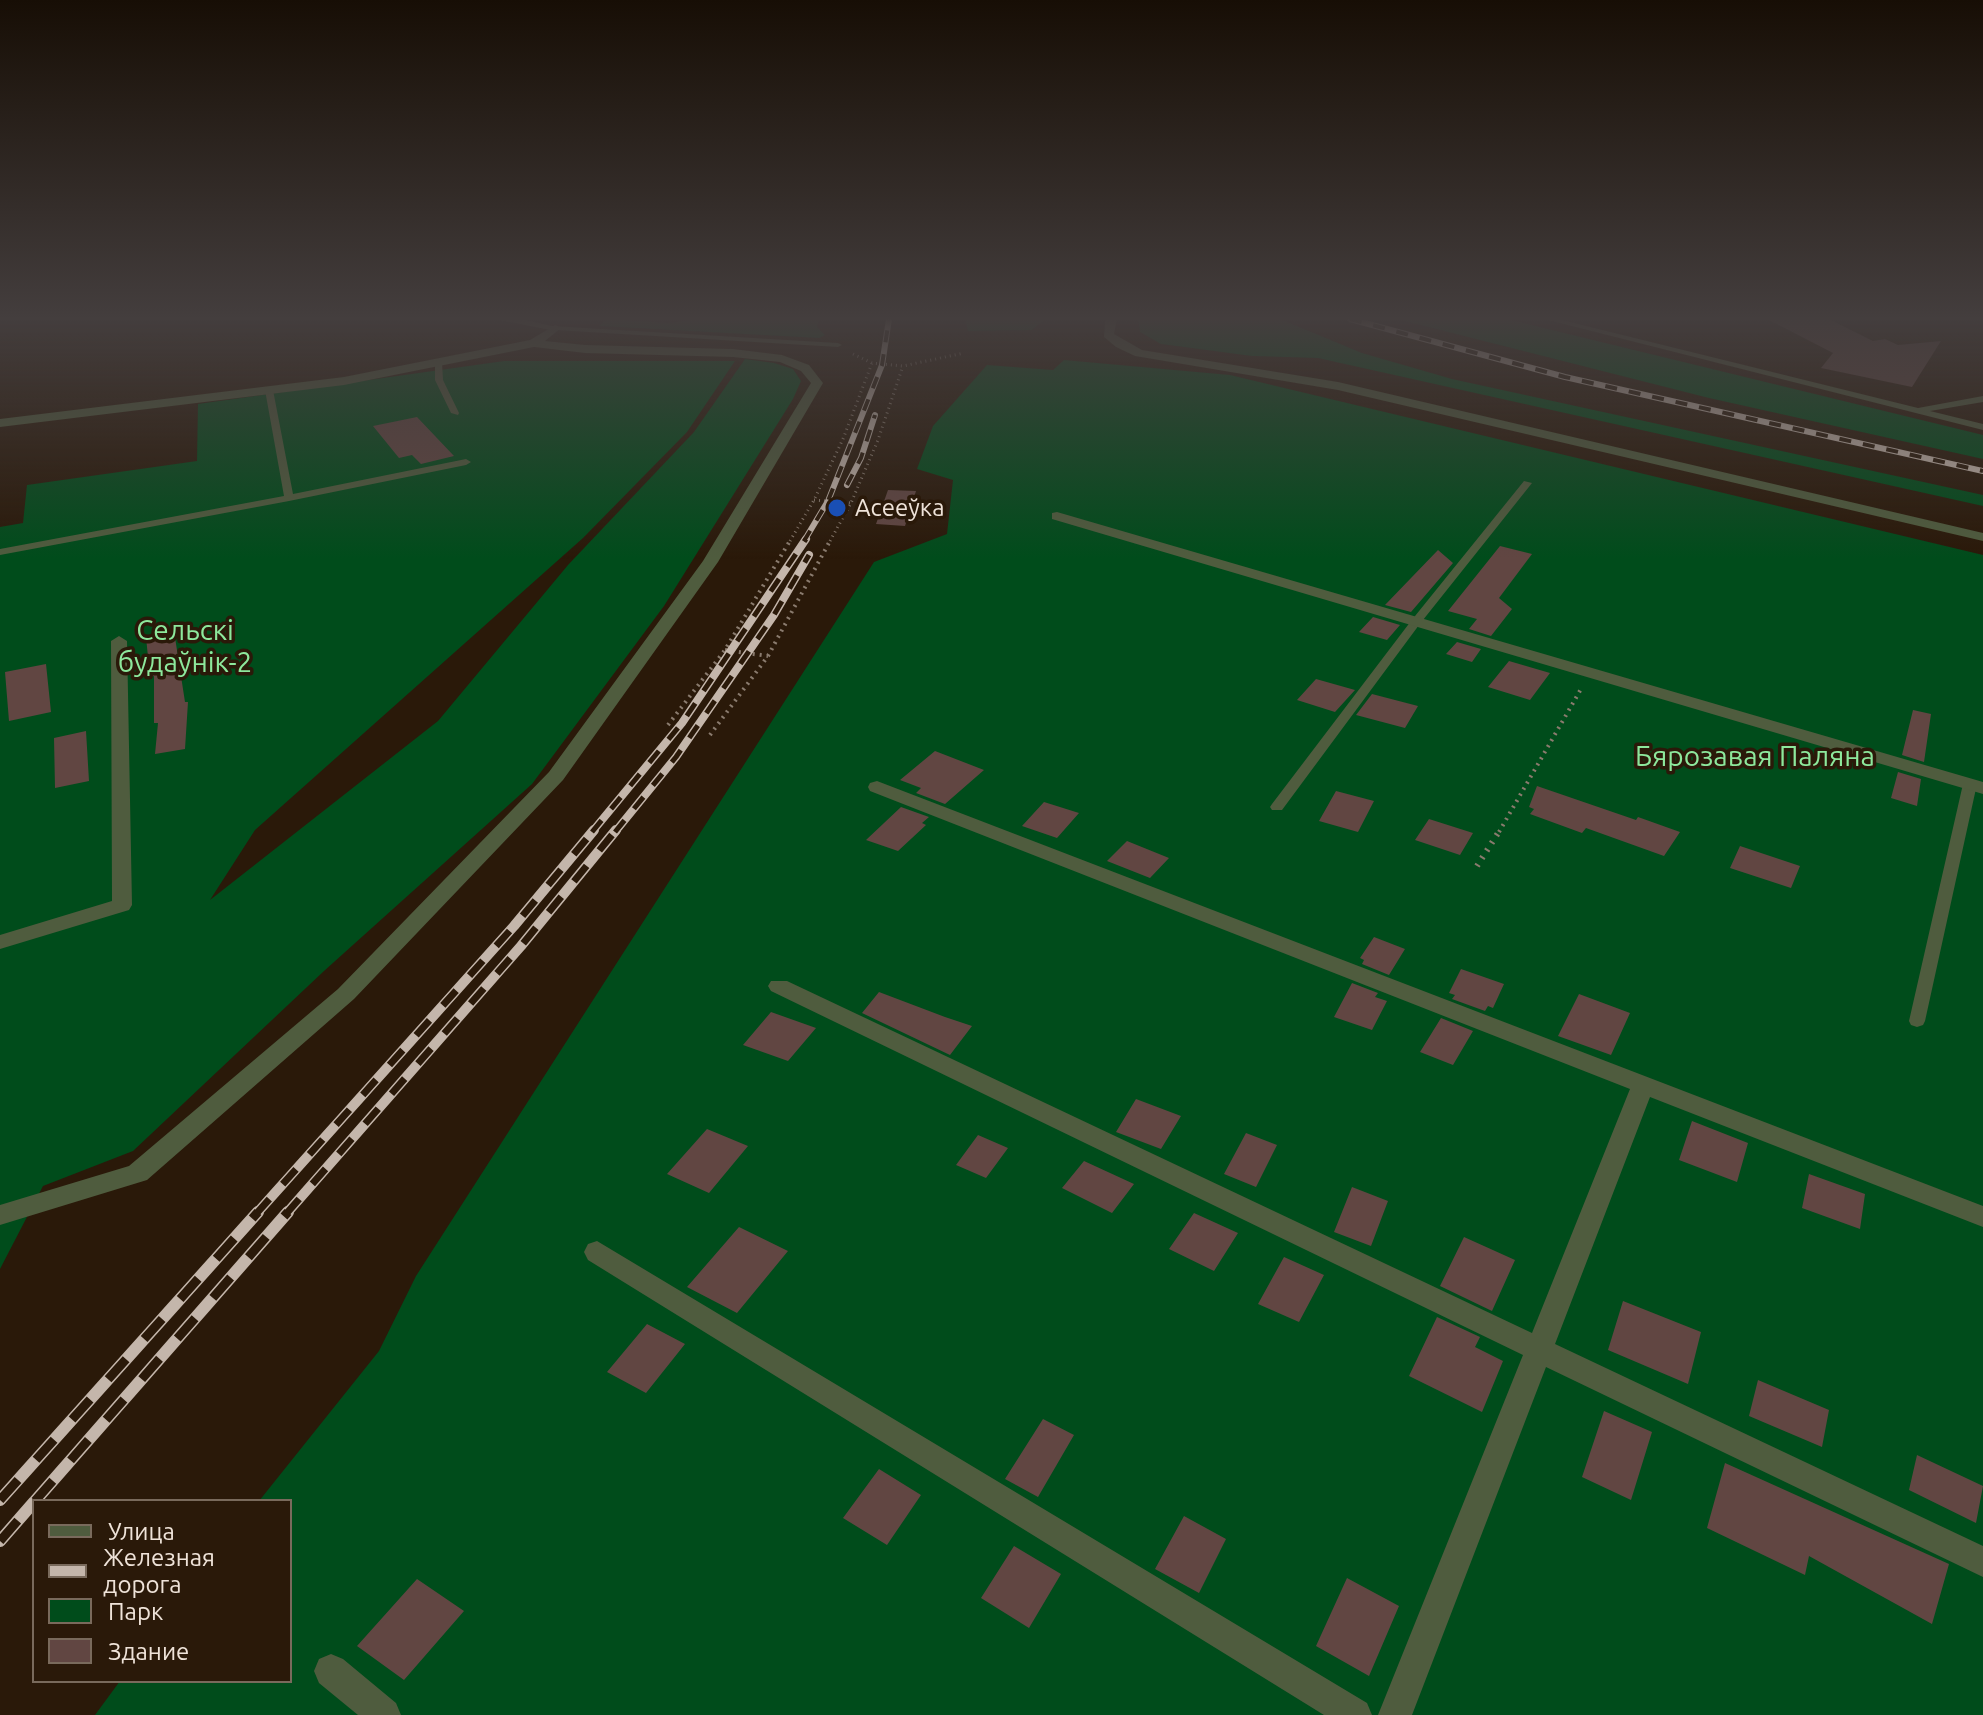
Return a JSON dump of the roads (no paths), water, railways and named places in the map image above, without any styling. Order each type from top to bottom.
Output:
[{"type":"street","points":[[0,423],[195,399]]},
{"type":"street","points":[[0,1215],[138,1173],[346,994],[556,776],[710,562],[807,399]]},
{"type":"street","points":[[1394,399],[1983,537]]},
{"type":"street","points":[[1057,516],[1976,786]]},
{"type":"street","points":[[0,942],[122,905],[119,641]]},
{"type":"street","points":[[877,787],[1983,1217]]},
{"type":"street","points":[[779,986],[1983,1562]]},
{"type":"street","points":[[1395,1715],[1643,1085]]},
{"type":"street","points":[[597,1252],[1355,1715]]},
{"type":"street","points":[[331,1671],[384,1715]]},
{"type":"lane","points":[[271,399],[289,498]]},
{"type":"lane","points":[[448,399],[455,413]]},
{"type":"lane","points":[[1869,399],[1983,427]]},
{"type":"lane","points":[[1917,411],[1983,399]]},
{"type":"lane","points":[[0,552],[466,462]]},
{"type":"lane","points":[[1277,807],[1415,623],[1527,483]]},
{"type":"lane","points":[[1917,1021],[1976,786]]},
{"type":"railway","points":[[804,541],[828,501],[868,399]]},
{"type":"railway","points":[[1663,399],[1983,471]]},
{"type":"railway","points":[[847,485],[861,458],[875,415]]},
{"type":"railway","points":[[592,832],[682,723],[806,539]]},
{"type":"railway","points":[[615,832],[676,757],[774,615],[809,555]]},
{"type":"railway","points":[[256,1214],[514,926],[594,830]]},
{"type":"railway","points":[[286,1214],[521,946],[616,830]]},
{"type":"railway","points":[[0,1500],[258,1212]]},
{"type":"railway","points":[[37,1499],[288,1212]]},
{"type":"railway","points":[[0,1541],[32,1504]]},
{"type":"place","name":"Асееўка","points":[[837,508]]},
{"type":"park label","name":"Сельскі будаўнік-2","points":[[185,647]]},
{"type":"park label","name":"Бярозавая Паляна","points":[[1755,757]]}]
